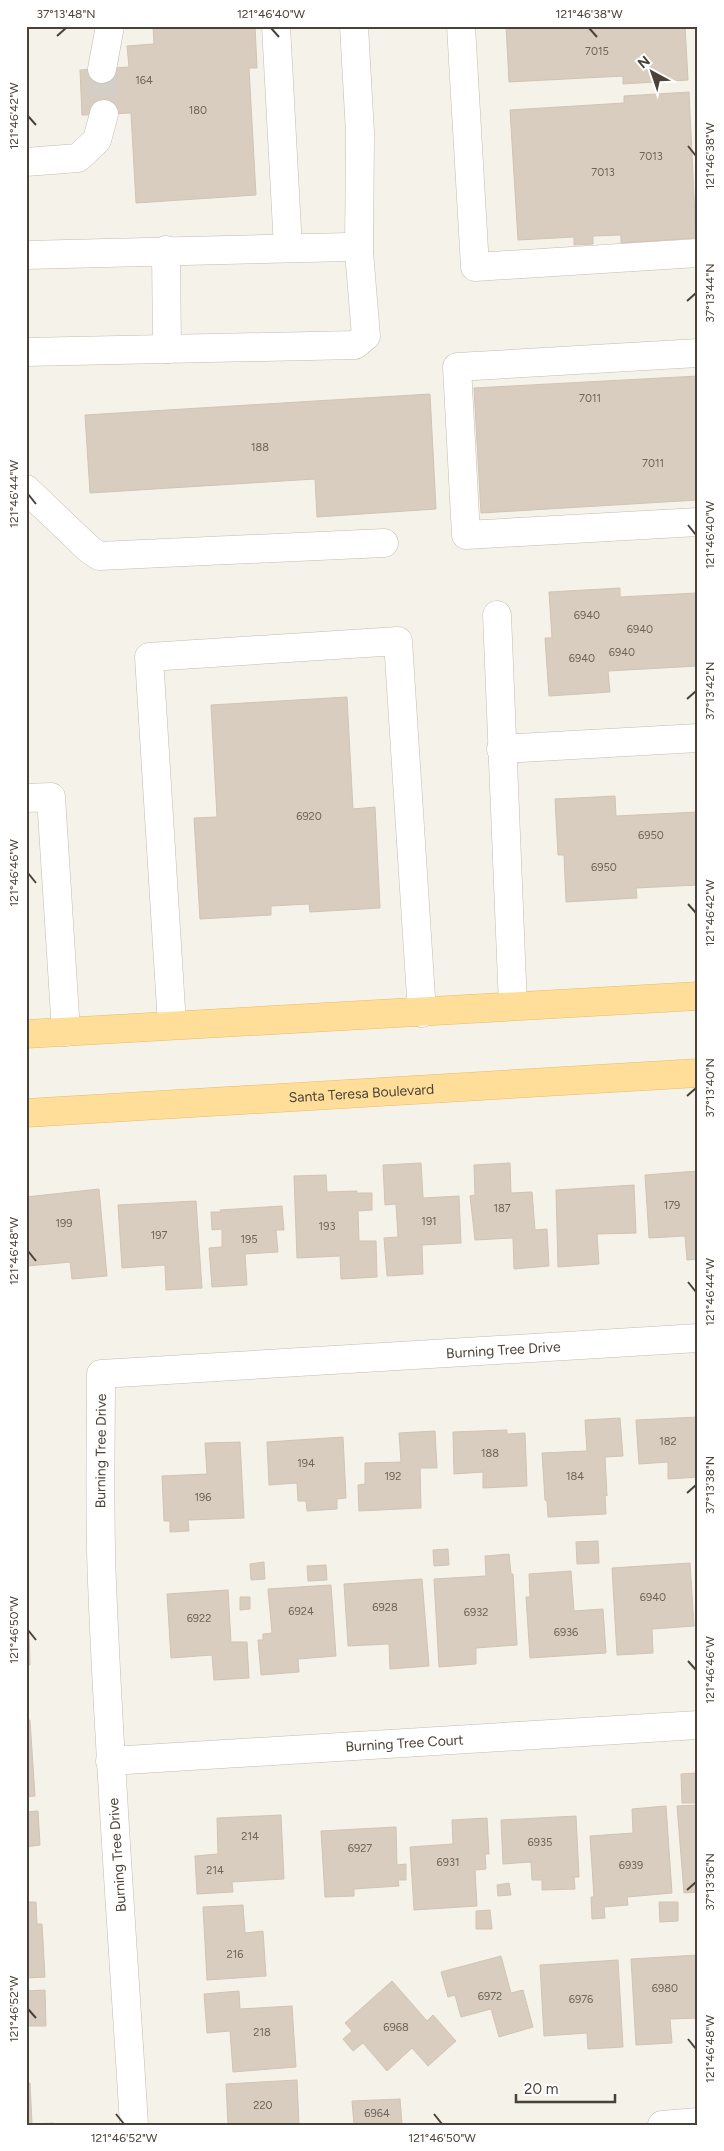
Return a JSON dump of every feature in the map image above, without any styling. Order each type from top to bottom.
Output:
[{"type":"main road","points":[[26,1034],[698,996]]},
{"type":"main road","name":"Santa Teresa Boulevard","points":[[26,1113],[698,1073]]},
{"type":"street","points":[[102,69],[110,26]]},
{"type":"street","points":[[276,26],[288,248]]},
{"type":"street","points":[[26,352],[355,345],[366,336],[359,252],[360,133],[354,26]]},
{"type":"street","points":[[461,26],[475,267],[698,253]]},
{"type":"street","points":[[26,162],[78,158],[97,140],[104,114]]},
{"type":"street","points":[[26,255],[166,250],[349,247],[359,252]]},
{"type":"street","points":[[166,250],[167,349]]},
{"type":"street","points":[[698,353],[456,367],[466,535],[698,522]]},
{"type":"street","points":[[26,489],[90,550],[99,556],[384,543]]},
{"type":"street","points":[[497,615],[513,1006]]},
{"type":"street","points":[[172,1026],[149,657],[398,641],[422,1013]]},
{"type":"street","points":[[501,749],[698,738]]},
{"type":"street","points":[[26,798],[51,797],[66,1032]]},
{"type":"street","name":"Burning Tree Drive","points":[[134,2125],[117,1843],[110,1761],[102,1579],[100,1374],[698,1338]]},
{"type":"street","name":"Burning Tree Court","points":[[110,1761],[698,1725]]},
{"type":"street","points":[[662,2125],[698,2122]]},
{"type":"building","points":[[153,26],[255,26],[257,68],[249,68],[256,195],[136,203],[131,113],[82,115],[80,70],[129,67],[127,46],[154,44]]},
{"type":"building","points":[[506,26],[685,26],[688,80],[623,84],[623,76],[509,82]]},
{"type":"building","points":[[689,92],[696,238],[621,243],[621,235],[593,236],[593,244],[574,245],[574,237],[518,240],[510,110],[624,103],[624,96]]},
{"type":"building","points":[[698,376],[698,500],[481,513],[474,388]]},
{"type":"building","points":[[430,394],[436,509],[317,517],[315,479],[90,493],[85,415]]},
{"type":"building","points":[[696,584],[698,584],[698,666],[608,671],[610,692],[549,696],[545,638],[552,638],[549,592],[620,588],[620,597],[697,593]]},
{"type":"building","points":[[347,697],[353,809],[375,807],[380,908],[310,912],[309,904],[271,906],[271,915],[200,919],[194,818],[217,817],[211,705]]},
{"type":"building","points":[[615,796],[616,816],[698,812],[698,885],[636,888],[637,898],[566,902],[564,855],[558,855],[555,799]]},
{"type":"building","points":[[421,1163],[423,1198],[459,1196],[461,1243],[422,1245],[423,1274],[387,1276],[384,1238],[398,1237],[396,1204],[385,1205],[383,1165]]},
{"type":"building","points":[[510,1163],[511,1193],[532,1192],[535,1230],[547,1229],[549,1266],[514,1269],[513,1238],[475,1240],[470,1196],[475,1195],[474,1165]]},
{"type":"building","points":[[698,1171],[698,1259],[687,1260],[685,1236],[649,1238],[645,1175]]},
{"type":"building","points":[[326,1175],[327,1192],[357,1191],[357,1193],[372,1193],[372,1210],[358,1211],[359,1241],[376,1241],[377,1277],[341,1279],[340,1256],[297,1258],[294,1176]]},
{"type":"building","points":[[634,1185],[636,1233],[597,1234],[599,1264],[558,1267],[556,1190]]},
{"type":"building","points":[[99,1189],[107,1276],[72,1279],[70,1262],[28,1266],[26,1197]]},
{"type":"building","points":[[196,1201],[202,1288],[166,1290],[165,1265],[122,1268],[118,1205]]},
{"type":"building","points":[[282,1206],[284,1230],[276,1230],[278,1252],[245,1254],[247,1285],[212,1287],[209,1248],[222,1247],[222,1229],[212,1230],[211,1212]]},
{"type":"building","points":[[698,1417],[698,1477],[668,1479],[668,1462],[639,1464],[636,1420]]},
{"type":"building","points":[[620,1418],[623,1456],[605,1457],[606,1514],[548,1517],[542,1453],[587,1451],[585,1420]]},
{"type":"building","points":[[507,1430],[507,1434],[525,1433],[527,1486],[483,1488],[483,1472],[454,1474],[453,1432]]},
{"type":"building","points":[[435,1431],[437,1468],[420,1468],[421,1508],[359,1511],[358,1485],[365,1484],[365,1463],[401,1462],[399,1433]]},
{"type":"building","points":[[343,1437],[346,1498],[337,1499],[337,1509],[307,1511],[306,1501],[298,1501],[297,1483],[269,1485],[267,1442]]},
{"type":"building","points":[[240,1442],[244,1518],[188,1520],[189,1531],[170,1532],[170,1521],[164,1521],[162,1476],[207,1474],[205,1443]]},
{"type":"building","points":[[598,1541],[599,1563],[577,1564],[576,1542]]},
{"type":"building","points":[[448,1549],[449,1565],[434,1566],[433,1550]]},
{"type":"building","points":[[509,1554],[511,1574],[513,1574],[517,1645],[476,1648],[476,1664],[439,1667],[434,1579],[486,1576],[485,1556]]},
{"type":"building","points":[[264,1562],[265,1579],[251,1580],[250,1564]]},
{"type":"building","points":[[690,1563],[694,1626],[652,1629],[653,1653],[617,1655],[612,1568]]},
{"type":"building","points":[[326,1565],[327,1580],[308,1581],[307,1566]]},
{"type":"building","points":[[571,1571],[574,1611],[603,1609],[606,1653],[530,1658],[526,1597],[530,1597],[529,1574]]},
{"type":"building","points":[[422,1579],[429,1666],[390,1669],[389,1644],[348,1646],[344,1584]]},
{"type":"building","points":[[331,1585],[336,1656],[298,1659],[299,1672],[261,1675],[258,1640],[263,1640],[263,1634],[272,1633],[268,1589]]},
{"type":"building","points":[[228,1590],[231,1642],[247,1642],[249,1678],[214,1680],[212,1655],[171,1658],[167,1594]]},
{"type":"building","points":[[240,1597],[250,1597],[250,1609],[240,1610]]},
{"type":"building","points":[[26,1632],[29,1632],[30,1665],[26,1665]]},
{"type":"building","points":[[26,1720],[30,1720],[35,1796],[26,1797]]},
{"type":"building","points":[[696,1773],[697,1803],[682,1803],[681,1774]]},
{"type":"building","points":[[698,1805],[698,1892],[684,1893],[677,1806]]},
{"type":"building","points":[[666,1806],[672,1893],[627,1897],[628,1905],[604,1907],[605,1918],[592,1919],[591,1897],[594,1897],[590,1836],[633,1833],[632,1809]]},
{"type":"building","points":[[38,1811],[40,1845],[26,1847],[26,1812]]},
{"type":"building","points":[[281,1815],[284,1879],[232,1882],[233,1892],[197,1894],[195,1856],[218,1854],[217,1818]]},
{"type":"building","points":[[576,1816],[579,1877],[574,1877],[575,1889],[542,1890],[542,1880],[532,1880],[531,1862],[503,1864],[501,1820]]},
{"type":"building","points":[[487,1818],[489,1854],[485,1854],[486,1869],[475,1870],[477,1906],[414,1910],[410,1847],[453,1844],[452,1820]]},
{"type":"building","points":[[396,1827],[397,1865],[406,1864],[406,1880],[398,1880],[399,1886],[354,1889],[354,1896],[325,1897],[321,1831]]},
{"type":"building","points":[[509,1883],[511,1895],[498,1896],[497,1885]]},
{"type":"building","points":[[26,1902],[36,1902],[37,1924],[42,1924],[45,1977],[26,1978]]},
{"type":"building","points":[[659,1902],[678,1902],[678,1921],[660,1922]]},
{"type":"building","points":[[243,1905],[245,1933],[263,1931],[266,1976],[207,1980],[203,1907]]},
{"type":"building","points":[[490,1910],[492,1929],[476,1929],[476,1911]]},
{"type":"building","points":[[698,1955],[698,2018],[670,2019],[672,2043],[636,2045],[631,1959]]},
{"type":"building","points":[[501,1956],[511,1993],[523,1990],[533,2027],[499,2037],[491,2009],[461,2017],[455,1995],[448,1997],[441,1972]]},
{"type":"building","points":[[618,1960],[623,2047],[588,2049],[587,2033],[544,2036],[540,1965]]},
{"type":"building","points":[[392,1981],[427,2021],[433,2015],[456,2041],[428,2066],[412,2048],[387,2071],[363,2043],[353,2051],[343,2039],[352,2031],[345,2023]]},
{"type":"building","points":[[45,1990],[46,2026],[26,2026],[26,1991]]},
{"type":"building","points":[[239,1991],[240,2009],[292,2006],[296,2067],[233,2072],[230,2031],[207,2033],[204,1994]]},
{"type":"building","points":[[297,2080],[299,2125],[228,2125],[226,2084]]},
{"type":"building","points":[[26,2083],[30,2083],[32,2124],[54,2123],[54,2125],[26,2125]]},
{"type":"building","points":[[400,2099],[402,2125],[354,2125],[352,2101]]},
{"type":"tunnel","points":[[102,69],[104,114]]}]
